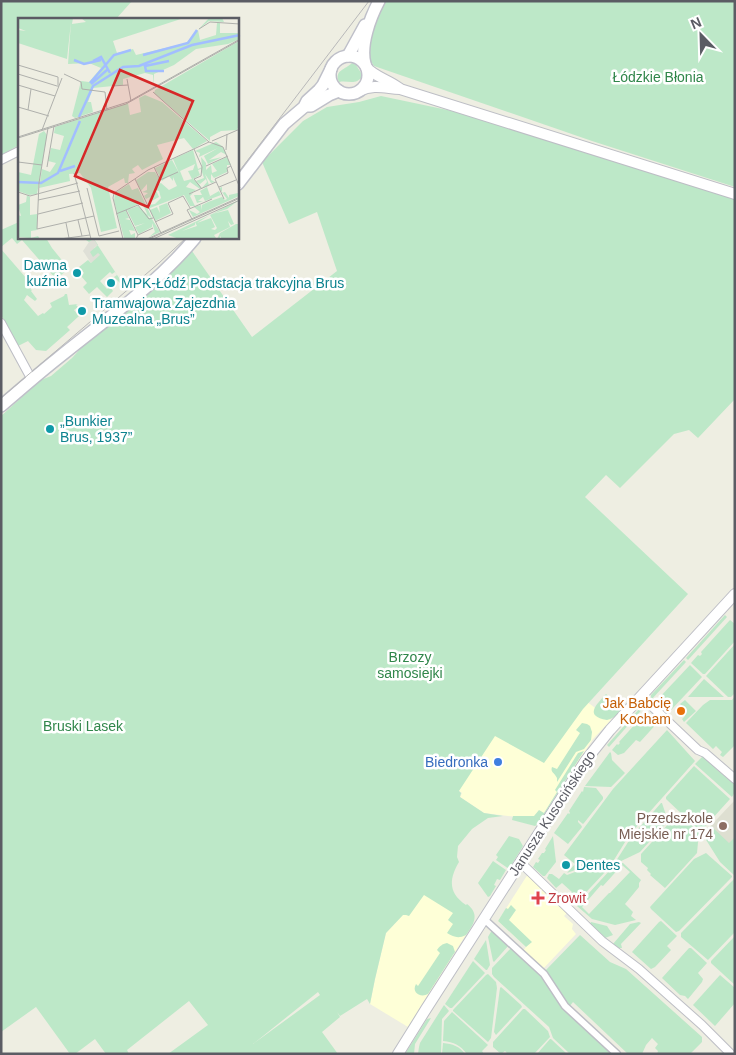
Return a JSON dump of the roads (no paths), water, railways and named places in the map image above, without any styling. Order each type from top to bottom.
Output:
[{"type":"main road","points":[[331,69],[331,82],[339,91],[350,93],[359,91],[363,87],[368,73],[363,50],[370,21],[379,1]]},
{"type":"main road","points":[[348,56],[363,27],[370,21]]},
{"type":"main road","points":[[239,183],[290,118],[304,107],[307,101],[323,86],[336,61],[348,56],[357,58],[365,66]]},
{"type":"main road","points":[[304,107],[311,106],[329,94],[339,91]]},
{"type":"main road","points":[[1,406],[156,279],[194,239]]},
{"type":"street","points":[[365,66],[370,72],[391,82],[400,89]]},
{"type":"street","points":[[359,91],[372,86],[400,89],[735,194]]},
{"type":"street","points":[[1,160],[18,151]]},
{"type":"street","points":[[1,323],[32,380]]},
{"type":"street","name":"Janusza Kusocińskiego","points":[[398,1054],[586,760],[606,734],[735,594]]},
{"type":"street","points":[[641,696],[698,750],[705,752],[735,779]]},
{"type":"street","points":[[520,862],[595,934],[639,969],[702,1025],[731,1054]]},
{"type":"street","points":[[484,918],[544,974],[566,1006],[617,1054]]},
{"type":"tram line","points":[[239,172],[369,1]]},
{"type":"tram line","points":[[1,398],[185,239]]},
{"type":"place","name":"Dawna kuźnia","points":[[77,273]]},
{"type":"place","name":"MPK-Łódź Podstacja trakcyjna Brus","points":[[111,283]]},
{"type":"place","name":"Tramwajowa Zajezdnia Muzealna „Brus”","points":[[82,311]]},
{"type":"place","name":"„Bunkier Brus, 1937”","points":[[50,429]]},
{"type":"place","name":"Jak Babcię Kocham","points":[[681,711]]},
{"type":"place","name":"Biedronka","points":[[498,762]]},
{"type":"place","name":"Przedszkole Miejskie nr 174","points":[[723,826]]},
{"type":"place","name":"Dentes","points":[[566,865]]},
{"type":"place","name":"Zrowit","points":[[538,898]]},
{"type":"park label","name":"Łódzkie Błonia","points":[[658,77]]},
{"type":"park label","name":"Brzozy samosiejki","points":[[410,666]]},
{"type":"park label","name":"Bruski Lasek","points":[[83,726]]}]
